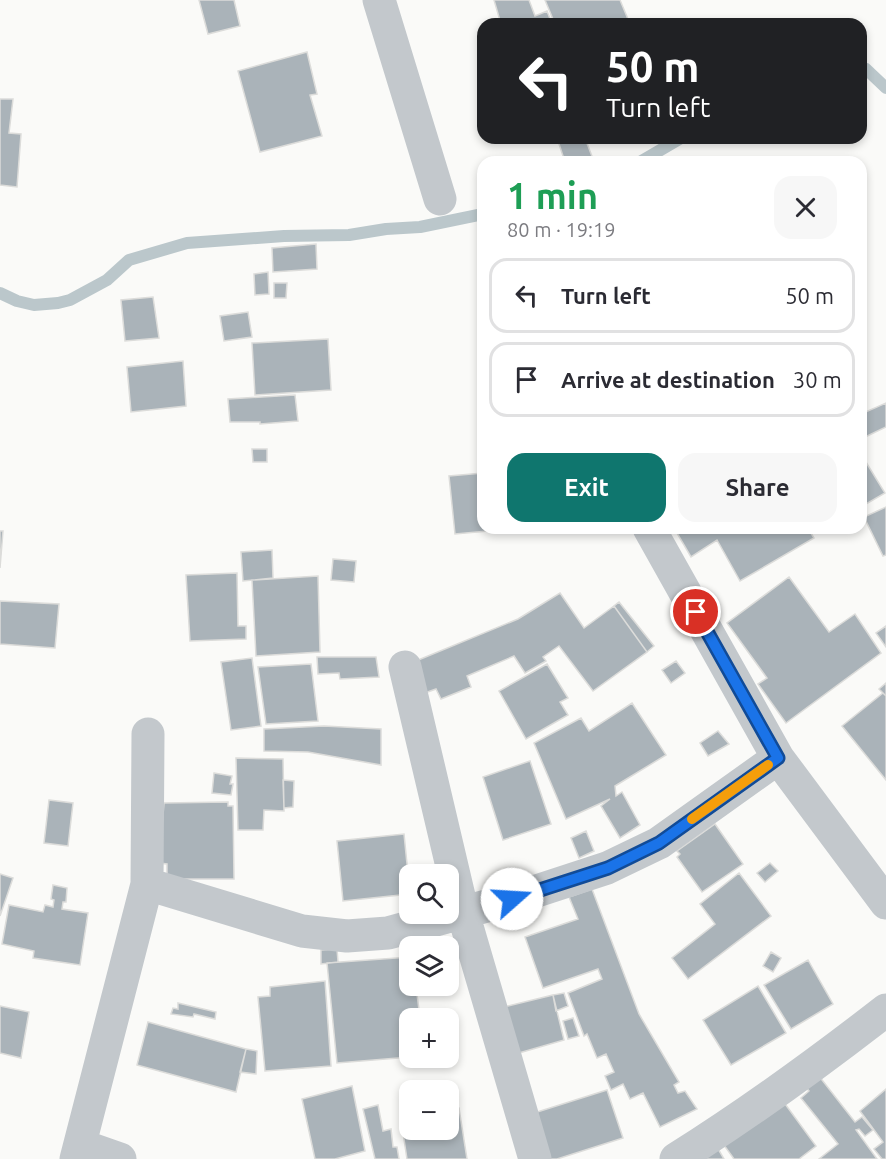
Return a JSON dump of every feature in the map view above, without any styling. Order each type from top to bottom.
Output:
[{"type":"street","points":[[379,0],[440,199]]},
{"type":"street","points":[[652,534],[778,758],[886,903]]},
{"type":"street","points":[[405,668],[463,913],[535,1159]]},
{"type":"street","points":[[120,1159],[78,1152],[147,884],[148,734]]},
{"type":"street","points":[[147,884],[302,931],[347,936],[388,933],[512,899],[608,868],[659,843],[778,758]]},
{"type":"street","points":[[676,1159],[738,1120],[886,1010]]},
{"type":"building","points":[[199,0],[234,0],[240,26],[208,34]]},
{"type":"building","points":[[494,0],[529,0],[535,16],[547,11],[550,18],[499,18]]},
{"type":"building","points":[[545,0],[620,0],[628,18],[552,18]]},
{"type":"building","points":[[307,52],[317,94],[310,95],[322,136],[260,152],[238,71]]},
{"type":"building","points":[[0,99],[13,99],[9,133],[21,134],[17,187],[0,185]]},
{"type":"building","points":[[559,144],[587,144],[592,156],[563,156]]},
{"type":"building","points":[[316,244],[317,269],[273,272],[272,248]]},
{"type":"building","points":[[268,272],[269,294],[255,295],[254,274]]},
{"type":"building","points":[[274,283],[287,283],[286,298],[274,298]]},
{"type":"building","points":[[153,297],[159,338],[125,341],[121,300]]},
{"type":"building","points":[[248,312],[252,337],[224,341],[220,316]]},
{"type":"building","points":[[328,339],[331,390],[255,395],[252,343]]},
{"type":"building","points":[[183,361],[186,406],[131,412],[127,367]]},
{"type":"building","points":[[295,395],[298,421],[260,424],[260,422],[230,422],[228,399]]},
{"type":"building","points":[[886,403],[886,427],[867,436],[867,411]]},
{"type":"building","points":[[252,449],[267,449],[267,462],[253,462]]},
{"type":"building","points":[[867,464],[885,493],[867,504]]},
{"type":"building","points":[[477,474],[477,532],[455,534],[449,476]]},
{"type":"building","points":[[886,507],[886,555],[883,556],[867,523],[867,516]]},
{"type":"building","points":[[0,531],[3,531],[0,568]]},
{"type":"building","points":[[678,534],[812,534],[814,538],[740,581],[717,540],[691,557]]},
{"type":"building","points":[[272,550],[273,578],[243,581],[241,552]]},
{"type":"building","points":[[333,559],[356,561],[354,582],[331,580]]},
{"type":"building","points":[[237,573],[238,626],[246,626],[246,639],[190,641],[186,575]]},
{"type":"building","points":[[318,576],[320,652],[256,656],[252,580]]},
{"type":"building","points":[[789,577],[829,632],[855,614],[881,653],[786,723],[758,684],[767,678],[727,623]]},
{"type":"building","points":[[560,593],[584,628],[614,606],[647,652],[593,691],[559,646],[543,657],[546,661],[525,673],[514,656],[467,676],[471,687],[441,699],[436,689],[422,694],[411,663],[518,619]]},
{"type":"building","points":[[0,601],[59,604],[55,648],[0,644]]},
{"type":"building","points":[[619,602],[654,646],[647,652],[614,606]]},
{"type":"building","points":[[886,626],[886,647],[876,633]]},
{"type":"building","points":[[317,657],[376,657],[379,677],[340,679],[339,673],[318,674]]},
{"type":"building","points":[[252,658],[261,726],[231,730],[221,662]]},
{"type":"building","points":[[676,661],[685,673],[671,683],[662,670]]},
{"type":"building","points":[[311,664],[318,721],[266,724],[258,667]]},
{"type":"building","points":[[547,664],[568,698],[560,702],[568,715],[526,739],[499,691]]},
{"type":"building","points":[[886,683],[886,696],[879,689]]},
{"type":"building","points":[[883,693],[886,696],[886,780],[842,726]]},
{"type":"building","points":[[632,703],[666,755],[615,786],[616,796],[622,792],[640,825],[620,838],[601,806],[610,799],[566,819],[534,743],[581,718],[589,731]]},
{"type":"building","points":[[324,726],[381,729],[381,765],[308,752],[264,751],[264,729]]},
{"type":"building","points":[[718,731],[729,744],[708,756],[700,743]]},
{"type":"building","points":[[236,758],[283,759],[284,811],[264,810],[263,830],[238,830]]},
{"type":"building","points":[[530,761],[551,824],[503,840],[483,777]]},
{"type":"building","points":[[214,773],[232,776],[231,795],[212,793]]},
{"type":"building","points":[[283,780],[294,781],[293,807],[284,808]]},
{"type":"building","points":[[49,800],[73,803],[68,846],[44,843]]},
{"type":"building","points":[[228,802],[228,806],[233,806],[234,879],[167,879],[167,864],[159,863],[164,803]]},
{"type":"building","points":[[715,824],[743,864],[702,892],[677,857],[680,854],[677,851]]},
{"type":"building","points":[[586,831],[594,851],[579,858],[571,838]]},
{"type":"building","points":[[404,834],[407,864],[399,864],[399,895],[343,901],[337,841]]},
{"type":"building","points":[[770,863],[778,871],[765,882],[757,873]]},
{"type":"building","points":[[739,873],[771,916],[688,979],[672,958],[715,924],[700,904]]},
{"type":"building","points":[[0,874],[13,878],[0,916]]},
{"type":"building","points":[[53,885],[67,888],[66,902],[63,902],[62,909],[88,913],[80,965],[33,958],[34,951],[2,944],[9,905],[43,912],[45,905],[53,907],[54,900],[51,899]]},
{"type":"building","points":[[592,889],[639,1014],[679,1082],[674,1085],[678,1093],[685,1091],[697,1109],[660,1127],[643,1093],[630,1099],[623,1084],[611,1090],[605,1076],[614,1072],[606,1054],[597,1058],[587,1034],[584,1036],[568,993],[602,979],[598,969],[543,988],[525,937],[578,919],[569,897]]},
{"type":"building","points":[[337,949],[338,962],[321,964],[321,950]]},
{"type":"building","points":[[771,952],[781,958],[773,972],[763,966]]},
{"type":"building","points":[[399,958],[399,996],[417,996],[419,1008],[399,1008],[399,1058],[337,1063],[327,963]]},
{"type":"building","points":[[808,960],[833,1004],[791,1029],[764,985]]},
{"type":"building","points":[[325,981],[331,1066],[265,1071],[258,997],[270,996],[270,987]]},
{"type":"building","points":[[758,986],[786,1033],[731,1065],[703,1020]]},
{"type":"building","points":[[564,993],[568,1006],[556,1011],[553,995]]},
{"type":"building","points":[[553,995],[564,1040],[512,1055],[500,1008]]},
{"type":"building","points":[[178,1003],[216,1012],[215,1019],[194,1014],[193,1017],[171,1014],[173,1008],[178,1009]]},
{"type":"building","points":[[0,1006],[29,1012],[21,1058],[0,1053]]},
{"type":"building","points":[[573,1018],[579,1036],[568,1039],[563,1021]]},
{"type":"building","points":[[148,1022],[246,1049],[236,1092],[137,1065]]},
{"type":"building","points":[[246,1049],[257,1051],[256,1074],[240,1072]]},
{"type":"building","points":[[815,1071],[855,1122],[862,1117],[873,1130],[865,1136],[859,1129],[856,1130],[877,1159],[819,1159],[838,1144],[801,1098],[809,1091],[802,1082]]},
{"type":"building","points":[[352,1086],[365,1151],[335,1159],[315,1159],[302,1099]]},
{"type":"building","points":[[886,1089],[886,1159],[882,1159],[874,1149],[883,1142],[860,1111]]},
{"type":"building","points":[[607,1090],[623,1138],[557,1159],[549,1159],[534,1113]]},
{"type":"building","points":[[780,1097],[816,1146],[799,1159],[734,1159],[721,1141]]},
{"type":"building","points":[[378,1105],[383,1131],[391,1129],[393,1147],[397,1147],[399,1159],[375,1159],[363,1109]]},
{"type":"building","points":[[459,1108],[467,1159],[407,1159],[404,1140],[459,1140]]},
{"type":"building","points":[[717,1147],[724,1159],[692,1159]]},
{"type":"waterway","points":[[867,70],[886,88]]},
{"type":"waterway","points":[[650,156],[671,144]]},
{"type":"waterway","points":[[0,293],[17,301],[34,305],[70,300],[107,280],[129,260],[187,243],[284,236],[349,235],[386,229],[420,227],[477,215]]},
{"type":"slow traffic","points":[[692,819],[768,765]]},
{"type":"route","points":[[512,899],[608,868],[659,843],[778,758],[696,612]]}]
